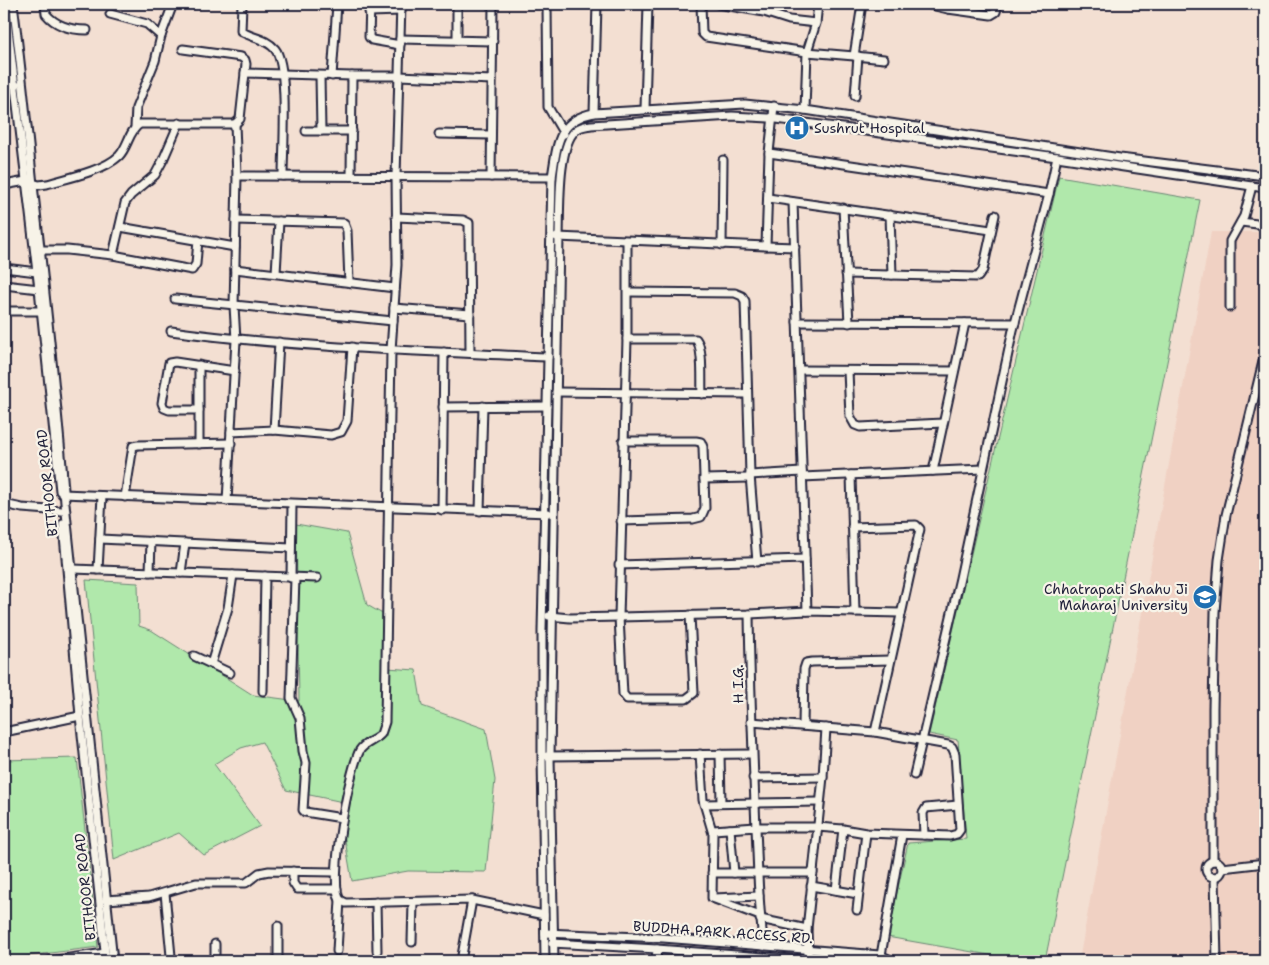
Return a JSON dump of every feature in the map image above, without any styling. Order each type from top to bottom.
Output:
[{"type":"street","name":"BITHOOR ROAD","points":[[6,4],[30,182],[37,272],[62,494],[80,716],[106,961]]},
{"type":"street","points":[[13,4],[27,117],[30,182],[41,250],[60,434],[62,494],[74,569],[113,961]]},
{"type":"street","points":[[45,4],[46,14],[55,22],[71,29],[87,30]]},
{"type":"street","points":[[4,185],[30,182],[47,184],[97,168],[112,161],[125,149],[135,127],[136,108],[155,61],[160,36],[173,4]]},
{"type":"street","points":[[239,4],[240,31],[267,42],[273,47],[279,57],[282,75],[283,176]]},
{"type":"street","points":[[332,76],[337,4]]},
{"type":"street","points":[[370,4],[368,35],[370,39],[400,42],[456,40],[493,42]]},
{"type":"street","points":[[456,40],[457,4]]},
{"type":"street","points":[[491,177],[493,4]]},
{"type":"street","points":[[547,4],[548,107],[569,141]]},
{"type":"street","points":[[594,113],[596,4]]},
{"type":"street","points":[[644,110],[648,4]]},
{"type":"street","points":[[701,4],[702,33],[706,38],[808,52],[884,59]]},
{"type":"street","points":[[718,4],[764,12],[789,20],[816,23]]},
{"type":"street","points":[[764,12],[766,4]]},
{"type":"street","points":[[804,110],[808,52],[816,23],[818,4]]},
{"type":"street","points":[[855,96],[856,56],[862,4]]},
{"type":"street","points":[[926,4],[949,6],[991,14],[996,12],[998,4]]},
{"type":"street","points":[[337,951],[340,900],[336,888],[336,872],[342,818],[360,749],[365,744],[378,738],[384,730],[391,350],[395,288],[401,8],[369,12]]},
{"type":"street","points":[[110,14],[147,24],[160,36]]},
{"type":"street","points":[[135,127],[144,123],[235,124],[240,119],[246,61],[242,57],[183,49]]},
{"type":"street","points":[[245,73],[492,80]]},
{"type":"street","points":[[320,76],[321,131]]},
{"type":"street","points":[[351,176],[352,76]]},
{"type":"street","points":[[4,84],[16,85]]},
{"type":"street","points":[[545,961],[542,615],[552,177],[556,150],[562,132],[575,118],[594,113],[745,104],[804,110],[1067,148],[1120,158],[1265,176]]},
{"type":"street","points":[[766,246],[769,153],[774,106]]},
{"type":"street","points":[[554,961],[555,934],[552,886],[550,756],[560,237],[563,160],[569,141],[577,129],[591,125],[732,116],[773,118],[1066,158],[1265,188]]},
{"type":"street","points":[[113,256],[125,203],[131,195],[154,175],[179,124]]},
{"type":"street","points":[[227,501],[236,340],[234,306],[237,176],[235,124]]},
{"type":"street","points":[[306,131],[352,131]]},
{"type":"street","points":[[439,134],[492,135]]},
{"type":"street","points":[[1066,158],[1067,148]]},
{"type":"street","points":[[769,153],[1049,194]]},
{"type":"street","points":[[914,775],[960,578],[1015,323],[1057,157]]},
{"type":"street","points":[[722,245],[723,160]]},
{"type":"street","points":[[237,176],[552,177]]},
{"type":"street","points":[[1230,307],[1229,247],[1232,236],[1246,212],[1252,186]]},
{"type":"street","points":[[768,198],[991,230]]},
{"type":"street","points":[[793,202],[807,611]]},
{"type":"street","points":[[843,208],[849,322]]},
{"type":"street","points":[[846,274],[978,277],[983,270],[995,215]]},
{"type":"street","points":[[890,216],[892,275]]},
{"type":"street","points":[[396,217],[466,220],[469,223],[470,353]]},
{"type":"street","points":[[236,220],[344,223],[347,231],[349,282]]},
{"type":"street","points":[[276,273],[279,221]]},
{"type":"street","points":[[1241,222],[1265,225]]},
{"type":"street","points":[[120,227],[235,247]]},
{"type":"street","points":[[551,237],[795,247]]},
{"type":"street","points":[[41,250],[68,250],[192,270],[196,264],[198,240]]},
{"type":"street","points":[[627,241],[627,339],[618,617],[622,694],[624,697],[627,699],[686,699],[694,693],[690,615]]},
{"type":"street","points":[[4,269],[37,272]]},
{"type":"street","points":[[235,269],[395,288]]},
{"type":"street","points":[[4,285],[39,289]]},
{"type":"street","points":[[628,292],[740,294],[745,302],[746,394],[757,562]]},
{"type":"street","points":[[175,299],[393,321]]},
{"type":"street","points":[[394,308],[470,314]]},
{"type":"street","points":[[4,311],[42,311]]},
{"type":"street","points":[[797,322],[1015,323]]},
{"type":"street","points":[[933,471],[965,323]]},
{"type":"street","points":[[170,331],[236,340],[391,350],[548,357]]},
{"type":"street","points":[[627,339],[696,339],[700,349],[702,394]]},
{"type":"street","points":[[274,430],[279,342]]},
{"type":"street","points":[[231,432],[274,430],[331,435],[341,432],[347,421],[352,347]]},
{"type":"street","points":[[442,510],[444,352]]},
{"type":"street","points":[[1213,861],[1213,708],[1215,612],[1219,560],[1226,515],[1265,353]]},
{"type":"street","points":[[199,410],[166,409],[162,403],[169,363],[176,362],[234,371]]},
{"type":"street","points":[[199,365],[199,444]]},
{"type":"street","points":[[799,370],[954,371]]},
{"type":"street","points":[[848,371],[850,416],[855,425],[860,427],[943,423]]},
{"type":"street","points":[[556,392],[746,394]]},
{"type":"street","points":[[480,511],[483,406]]},
{"type":"street","points":[[443,407],[547,406]]},
{"type":"street","points":[[621,521],[700,518],[705,508],[703,447],[699,441],[624,441]]},
{"type":"street","points":[[125,497],[133,446],[231,443]]},
{"type":"street","points":[[704,479],[983,469]]},
{"type":"street","points":[[851,475],[855,612]]},
{"type":"street","points":[[62,494],[554,513]]},
{"type":"street","points":[[98,570],[102,496]]},
{"type":"street","points":[[4,504],[22,508],[62,511]]},
{"type":"street","points":[[292,504],[291,698],[300,718],[306,763],[303,810],[305,812],[342,818]]},
{"type":"street","points":[[852,527],[916,525],[919,526],[920,533],[875,732]]},
{"type":"street","points":[[100,539],[291,548]]},
{"type":"street","points":[[150,572],[151,541]]},
{"type":"street","points":[[181,573],[185,542]]},
{"type":"street","points":[[619,565],[805,560]]},
{"type":"street","points":[[74,569],[317,578]]},
{"type":"street","points":[[211,664],[226,618],[233,575]]},
{"type":"street","points":[[263,691],[264,576]]},
{"type":"street","points":[[542,615],[618,617],[807,611],[901,613]]},
{"type":"street","name":"H I.G.","points":[[749,614],[758,896],[764,946]]},
{"type":"street","points":[[194,656],[230,673]]},
{"type":"street","points":[[803,726],[804,669],[806,663],[890,660]]},
{"type":"street","points":[[4,732],[80,716]]},
{"type":"street","points":[[713,830],[756,827],[817,827],[843,829],[866,834],[950,836],[959,832],[954,750],[948,745],[875,732],[751,722]]},
{"type":"street","points":[[808,961],[807,929],[823,777],[826,728]]},
{"type":"street","points":[[700,754],[704,804],[713,830],[712,898]]},
{"type":"street","points":[[720,754],[721,803]]},
{"type":"street","points":[[542,756],[752,754]]},
{"type":"street","points":[[753,778],[823,777]]},
{"type":"street","points":[[704,804],[819,802]]},
{"type":"street","points":[[924,835],[923,813],[926,808],[958,805]]},
{"type":"street","points":[[730,829],[734,873]]},
{"type":"street","points":[[836,890],[843,829]]},
{"type":"street","points":[[857,910],[866,834]]},
{"type":"street","points":[[880,958],[902,835]]},
{"type":"street","points":[[1213,861],[1219,863],[1222,868],[1221,874],[1215,877]]},
{"type":"street","points":[[1213,861],[1208,864],[1206,870],[1215,877]]},
{"type":"street","points":[[1222,868],[1265,863]]},
{"type":"street","points":[[293,871],[293,883],[297,889],[336,888]]},
{"type":"street","points":[[106,900],[149,897],[202,882],[246,883],[263,872],[336,872]]},
{"type":"street","points":[[712,873],[813,873]]},
{"type":"street","points":[[1215,877],[1217,961]]},
{"type":"street","points":[[811,886],[858,894]]},
{"type":"street","points":[[165,893],[171,956]]},
{"type":"street","points":[[712,898],[758,896]]},
{"type":"street","points":[[712,898],[760,918],[807,929]]},
{"type":"street","points":[[340,900],[346,903],[472,900],[544,915]]},
{"type":"street","points":[[461,961],[472,900]]},
{"type":"street","points":[[376,902],[377,951]]},
{"type":"street","points":[[412,942],[413,902]]},
{"type":"street","points":[[278,926],[278,961]]},
{"type":"street","name":"BUDDHA PARK ACCESS RD.","points":[[545,933],[663,938],[764,946],[880,958],[890,961]]},
{"type":"street","name":"BUDDHA PARK ACCESS RD.","points":[[544,942],[818,961]]},
{"type":"street","points":[[214,961],[215,944]]},
{"type":"street","points":[[656,961],[657,949]]},
{"type":"street","points":[[49,961],[105,953]]},
{"type":"shaded area","name":"Chhatrapati Shahu Ji Maharaj University","points":[[1211,232],[1265,232],[1265,961],[1079,961]]},
{"type":"green space","points":[[1059,176],[1200,200],[1045,961],[1024,961],[887,937],[908,843],[966,839],[958,740],[929,734]]},
{"type":"green space","points":[[296,524],[347,533],[367,605],[386,616],[387,668],[416,670],[422,706],[486,729],[495,780],[486,872],[408,871],[352,881],[342,822],[343,802],[286,790],[262,742],[241,748],[214,764],[260,826],[204,855],[179,833],[114,860],[86,580],[138,583],[139,626],[151,630],[253,695],[299,701]]},
{"type":"green space","points":[[77,758],[98,947],[4,959],[4,760]]},
{"type":"place","name":"Sushrut Hospital","points":[[797,128]]},
{"type":"place","name":"Chhatrapati Shahu Ji Maharaj University","points":[[1205,597]]}]
